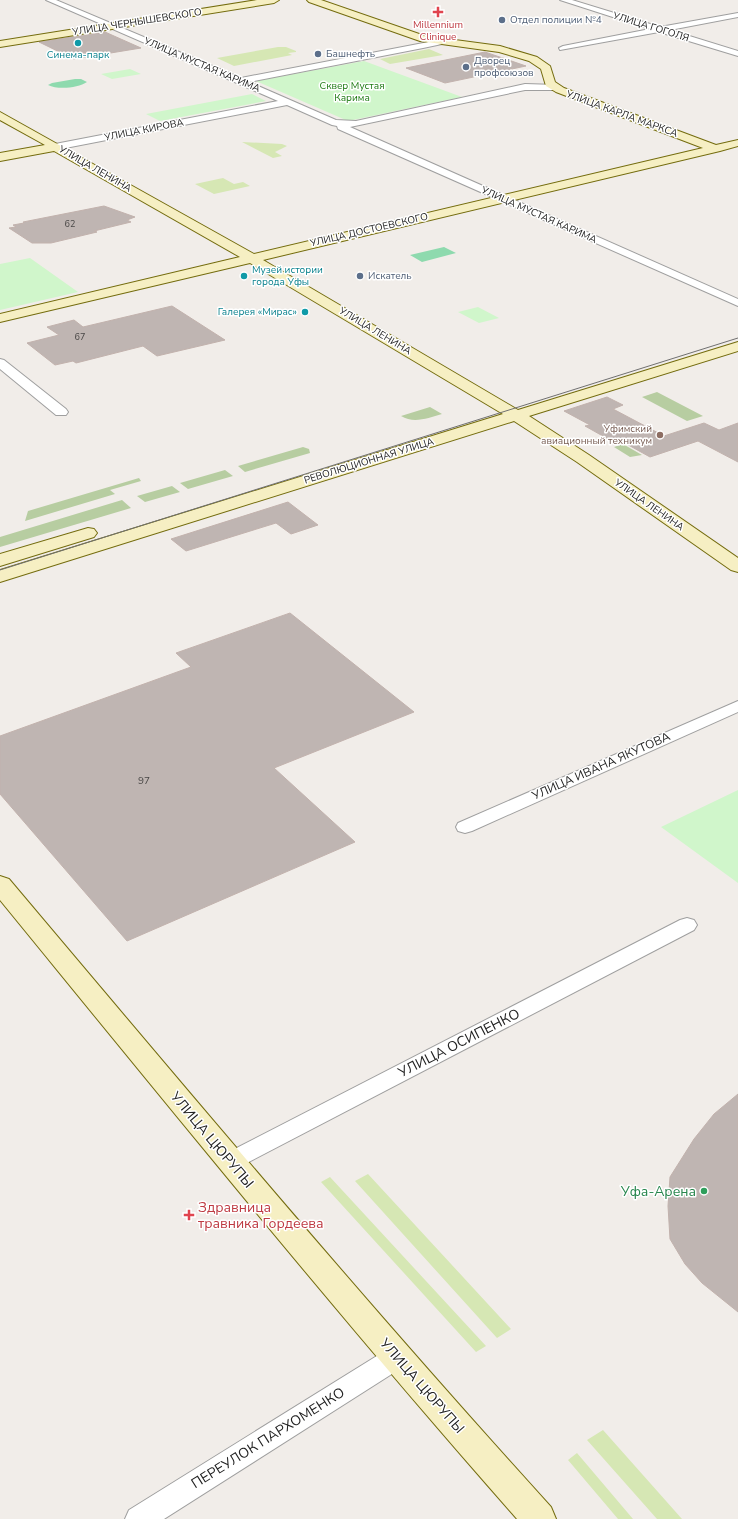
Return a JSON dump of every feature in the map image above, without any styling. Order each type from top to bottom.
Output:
[{"type":"street","name":"УЛИЦА МУСТАЯ КАРИМА","points":[[50,0],[335,123],[354,123]]},
{"type":"street","name":"УЛИЦА ЧЕРНЫШЕВСКОГО","points":[[0,44],[274,0]]},
{"type":"street","name":"УЛИЦА КАРЛА МАРКСА","points":[[312,0],[408,35],[439,42],[500,49],[533,58],[546,68],[547,76],[554,87],[575,97],[738,157]]},
{"type":"street","name":"УЛИЦА ГОГОЛЯ","points":[[564,0],[738,54]]},
{"type":"street","points":[[563,48],[738,15]]},
{"type":"street","points":[[240,81],[439,42]]},
{"type":"street","points":[[354,123],[525,87],[554,87]]},
{"type":"street","name":"УЛИЦА КИРОВА","points":[[0,157],[287,102]]},
{"type":"street","name":"УЛИЦА ЛЕНИНА","points":[[0,115],[252,258],[501,406],[620,484],[738,566]]},
{"type":"street","name":"УЛИЦА МУСТАЯ КАРИМА","points":[[354,123],[341,127],[738,303]]},
{"type":"street","name":"УЛИЦА ДОСТОЕВСКОГО","points":[[0,318],[738,143]]},
{"type":"street","points":[[0,560],[501,406],[708,340]]},
{"type":"street","name":"РЕВОЛЮЦИОННАЯ УЛИЦА","points":[[0,576],[738,346]]},
{"type":"street","points":[[0,362],[61,412]]},
{"type":"street","name":"УЛИЦА ИВАНА ЯКУТОВА","points":[[465,827],[738,706]]},
{"type":"street","name":"УЛИЦА ЦЮРУПЫ","points":[[0,884],[264,1203],[432,1400],[539,1519]]},
{"type":"street","name":"УЛИЦА ОСИПЕНКО","points":[[231,1162],[687,925]]},
{"type":"street","name":"ПЕРЕУЛОК ПАРХОМЕНКО","points":[[139,1519],[397,1358]]},
{"type":"green space","points":[[278,47],[286,47],[296,52],[288,53],[292,55],[234,66],[217,58]]},
{"type":"green space","points":[[429,49],[443,55],[390,64],[380,59]]},
{"type":"green space","name":"Сквер Мустая Карима","points":[[364,61],[462,97],[348,121],[256,81]]},
{"type":"green space","points":[[130,69],[141,74],[112,79],[101,74]]},
{"type":"green space","points":[[81,79],[87,82],[79,86],[68,88],[52,87],[48,85],[52,83]]},
{"type":"green space","points":[[252,94],[266,101],[160,121],[146,114]]},
{"type":"green space","points":[[242,142],[282,144],[287,146],[275,152],[282,156],[273,158]]},
{"type":"green space","points":[[223,178],[234,184],[243,182],[250,186],[214,194],[195,184]]},
{"type":"green space","points":[[444,247],[456,253],[422,262],[410,255]]},
{"type":"green space","points":[[30,258],[78,292],[0,310],[0,264]]},
{"type":"green space","points":[[478,307],[499,318],[479,323],[458,312]]},
{"type":"green space","points":[[657,392],[703,416],[687,421],[642,397]]},
{"type":"green space","points":[[430,407],[442,414],[416,420],[411,420],[401,416]]},
{"type":"green space","points":[[623,444],[642,455],[630,457],[614,447]]},
{"type":"green space","points":[[303,447],[309,449],[310,453],[245,472],[238,466]]},
{"type":"green space","points":[[225,470],[233,476],[188,489],[180,483]]},
{"type":"green space","points":[[139,478],[141,481],[110,490],[115,494],[25,521],[28,511]]},
{"type":"green space","points":[[172,486],[180,492],[145,502],[137,496]]},
{"type":"green space","points":[[122,500],[131,508],[0,547],[0,537]]},
{"type":"green space","points":[[738,790],[738,883],[661,827]]},
{"type":"green space","points":[[368,1174],[511,1329],[497,1338],[355,1181]]},
{"type":"green space","points":[[330,1177],[486,1346],[476,1352],[321,1182]]},
{"type":"green space","points":[[603,1430],[682,1519],[657,1519],[587,1440]]},
{"type":"green space","points":[[577,1453],[633,1519],[618,1519],[568,1460]]},
{"type":"building","points":[[105,32],[141,48],[74,59],[39,42]]},
{"type":"building","name":"Дворец профсоюзов","points":[[485,52],[526,66],[445,83],[406,68]]},
{"type":"building","points":[[104,206],[135,217],[127,220],[131,222],[51,243],[32,243],[9,228],[16,227],[13,225],[24,223],[23,222]]},
{"type":"building","points":[[172,306],[225,340],[157,356],[143,346],[76,363],[73,361],[55,365],[27,343],[59,335],[47,327],[74,320],[83,327]]},
{"type":"building","points":[[607,397],[623,405],[613,409],[664,436],[704,423],[719,430],[738,423],[738,462],[698,441],[650,457],[623,442],[617,444],[585,426],[590,425],[564,411]]},
{"type":"building","points":[[288,502],[318,525],[291,534],[276,523],[186,551],[171,539]]},
{"type":"building","points":[[290,613],[414,712],[274,768],[355,842],[127,941],[0,794],[0,736],[191,667],[176,653]]},
{"type":"building","name":"Уфа-Арена","points":[[738,1094],[738,1312],[702,1283],[685,1264],[670,1239],[668,1206],[670,1177],[694,1139],[714,1114]]},
{"type":"tram line","points":[[0,570],[738,338]]},
{"type":"place","name":"Millennium Clinique","points":[[438,12]]},
{"type":"place","name":"Отдел полиции №4","points":[[502,20]]},
{"type":"place","name":"Синема-парк","points":[[78,43]]},
{"type":"place","name":"Башнефть","points":[[318,54]]},
{"type":"place","name":"Дворец профсоюзов","points":[[466,67]]},
{"type":"place","name":"Музей истории города Уфы","points":[[244,276]]},
{"type":"place","name":"Искатель","points":[[360,276]]},
{"type":"place","name":"Галерея «Мирас»","points":[[305,312]]},
{"type":"place","name":"Уфимский авиационный техникум","points":[[660,435]]},
{"type":"place","name":"Уфа-Арена","points":[[704,1191]]},
{"type":"place","name":"Здравница травника Гордеева","points":[[189,1215]]}]
